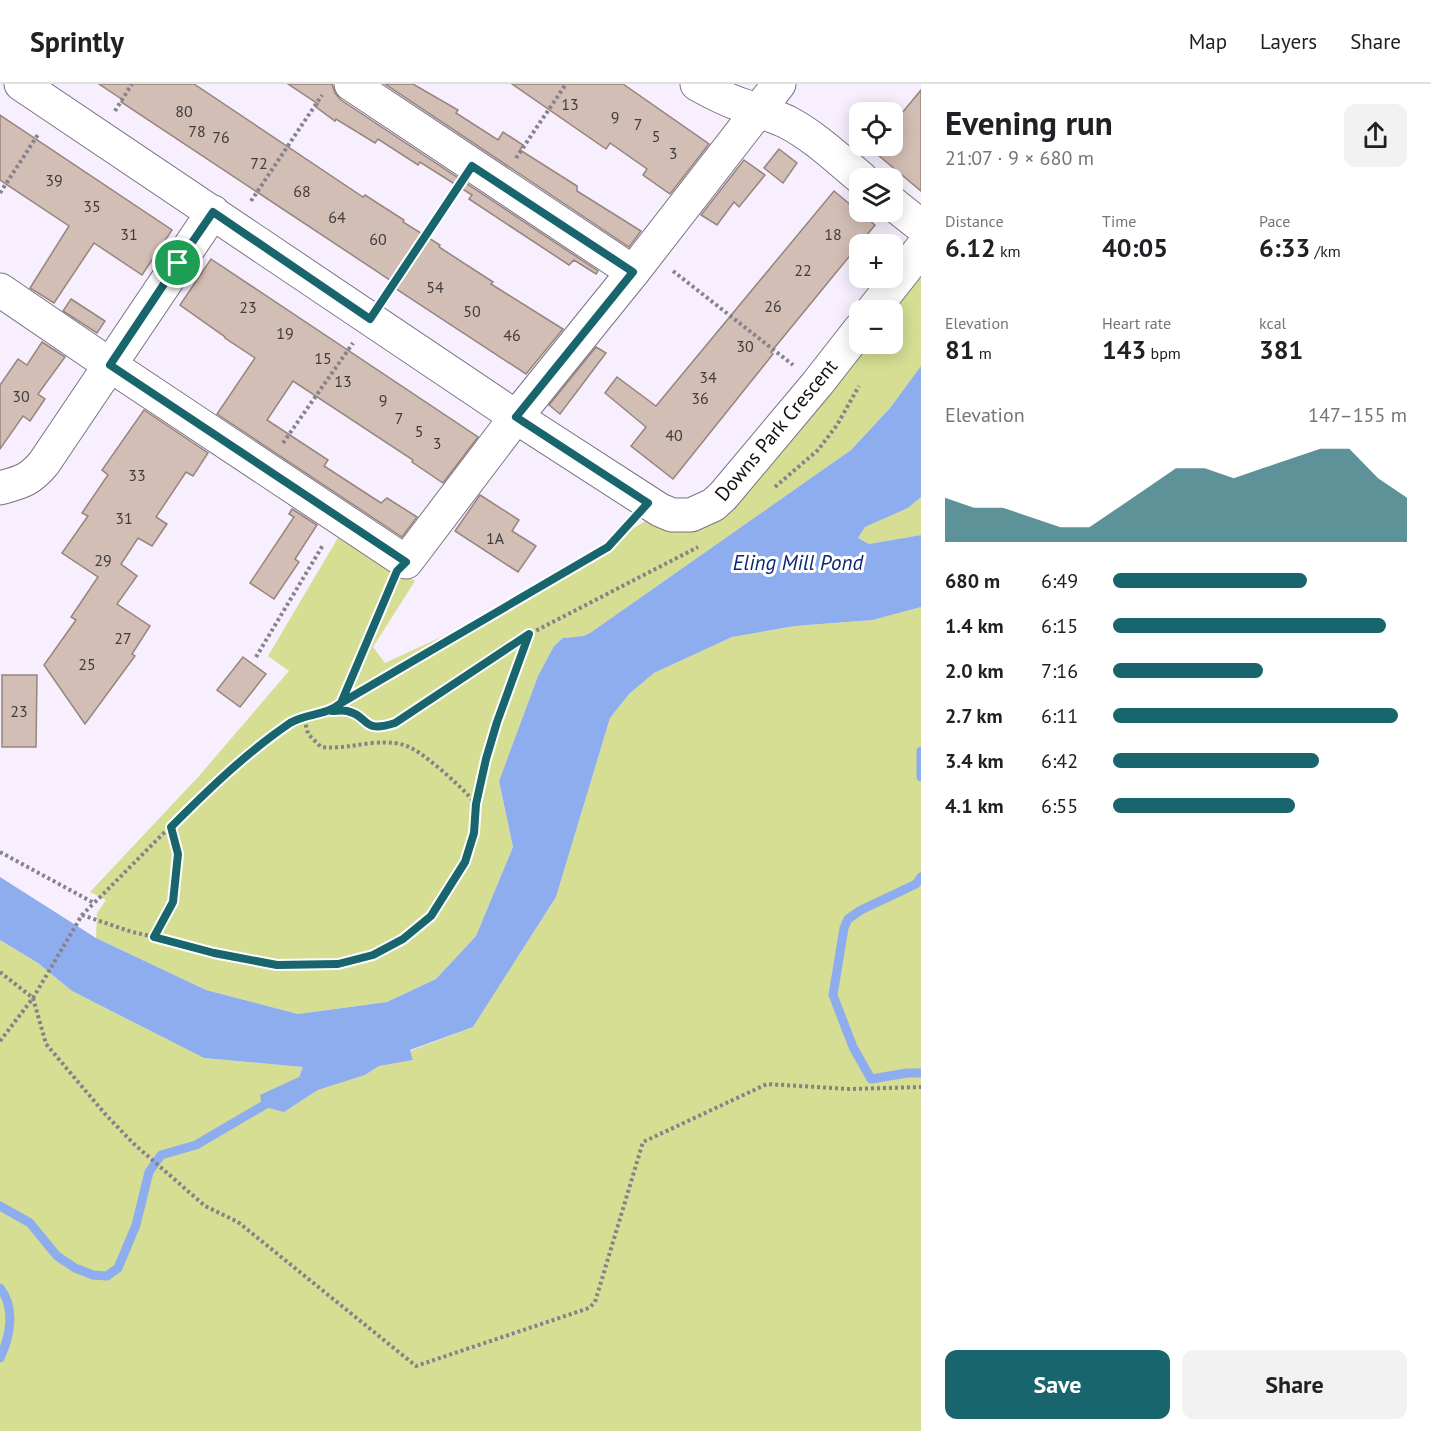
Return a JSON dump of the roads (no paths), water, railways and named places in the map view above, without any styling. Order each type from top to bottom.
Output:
[{"type":"street","name":"Downs Park Crescent","points":[[21,84],[516,417],[648,503],[672,515],[685,516],[699,513],[723,496],[849,343]]},
{"type":"street","points":[[697,84],[749,108],[760,110],[804,133],[849,169]]},
{"type":"street","points":[[0,290],[406,562],[516,417],[641,262],[779,84]]},
{"type":"street","points":[[337,89],[472,166],[499,184],[641,262]]},
{"type":"street","points":[[903,212],[921,226]]},
{"type":"street","points":[[0,488],[23,482],[33,476],[44,463],[110,365],[223,219]]},
{"type":"street","points":[[881,300],[921,249]]},
{"type":"water","name":"Eling Mill Pond","points":[[921,366],[921,497],[908,508],[865,527],[858,538],[869,544],[921,535],[921,607],[873,620],[795,626],[732,637],[654,673],[629,694],[610,718],[556,897],[473,1027],[410,1050],[413,1060],[379,1066],[365,1075],[318,1090],[284,1112],[262,1106],[260,1095],[299,1077],[303,1067],[204,1058],[72,991],[38,963],[0,940],[0,877],[96,938],[206,990],[298,1014],[387,1002],[436,979],[476,936],[513,847],[499,781],[538,676],[554,646],[563,638],[584,636],[590,633],[851,450],[890,408]]},
{"type":"waterway","points":[[921,751],[921,777]]},
{"type":"waterway","points":[[921,877],[916,884],[861,910],[848,919],[844,928],[833,995],[853,1047],[871,1079],[921,1073]]},
{"type":"waterway","points":[[0,1206],[30,1223],[57,1256],[75,1268],[93,1275],[107,1276],[118,1268],[136,1225],[149,1172],[161,1155],[196,1145],[271,1101]]},
{"type":"waterway","points":[[0,1288],[10,1313],[9,1332],[0,1358]]}]
